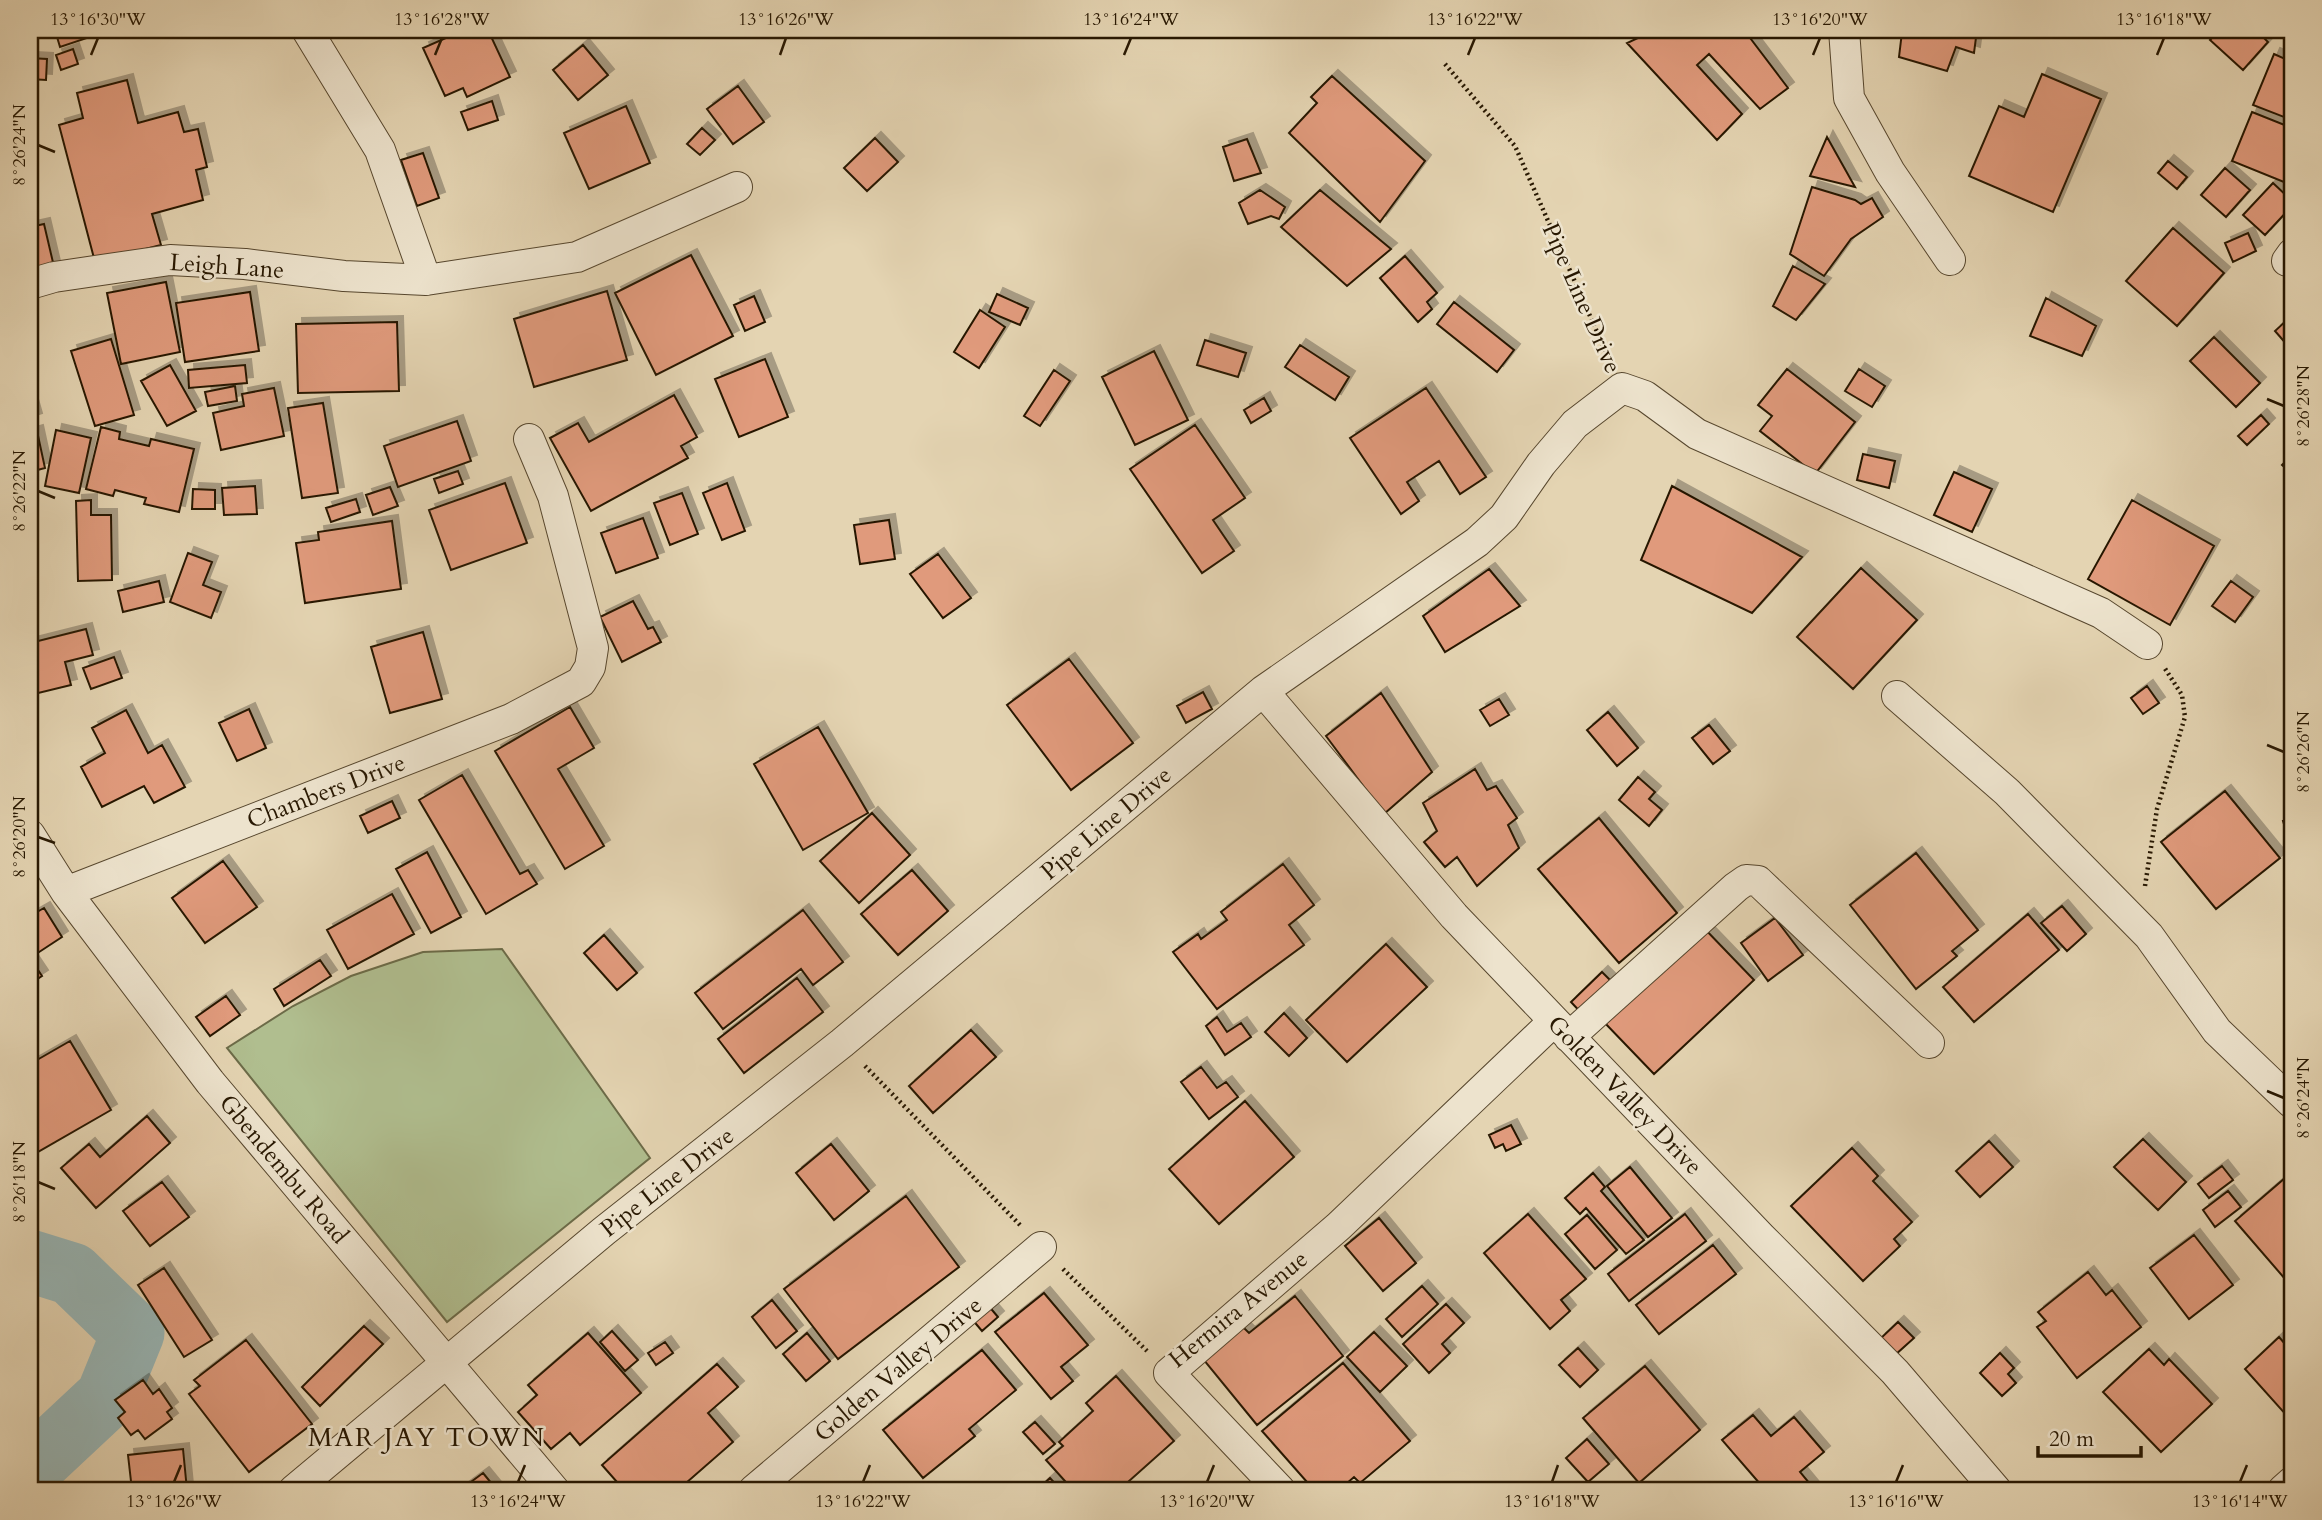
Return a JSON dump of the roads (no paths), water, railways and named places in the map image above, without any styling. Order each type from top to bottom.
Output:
[{"type":"street","points":[[307,30],[380,150],[426,280]]},
{"type":"street","points":[[1844,30],[1849,98],[1890,172],[1950,260]]},
{"type":"street","name":"Leigh Lane","points":[[30,284],[54,277],[170,260],[245,264],[344,276],[426,280],[577,257],[737,187]]},
{"type":"street","name":"Pipe Line Drive","points":[[294,1490],[604,1231],[842,1043],[1263,691],[1477,542],[1504,517],[1541,464],[1575,424],[1622,388],[1645,396],[1697,434],[2101,613],[2147,644]]},
{"type":"street","name":"Chambers Drive","points":[[66,892],[511,719],[581,682],[590,667],[593,648],[553,496],[529,439]]},
{"type":"street","name":"Golden Valley Drive","points":[[1263,691],[1454,916],[1761,1237],[1895,1372],[1996,1490]]},
{"type":"street","points":[[1897,696],[2007,792],[2150,936],[2217,1031],[2292,1103]]},
{"type":"street","name":"Gbendembu Road","points":[[30,835],[66,892],[210,1082],[554,1490]]},
{"type":"street","name":"Hermira Avenue","points":[[1280,1490],[1168,1373],[1562,1029],[1746,880],[1758,881],[1929,1043]]},
{"type":"street","name":"Golden Valley Drive","points":[[754,1490],[1041,1247]]},
{"type":"street","points":[[2283,1490],[2292,1482]]},
{"type":"waterway","points":[[30,1261],[72,1274],[133,1333],[107,1397],[30,1469]]},
{"type":"district","name":"MAR JAY TOWN","points":[[427,1437]]}]
